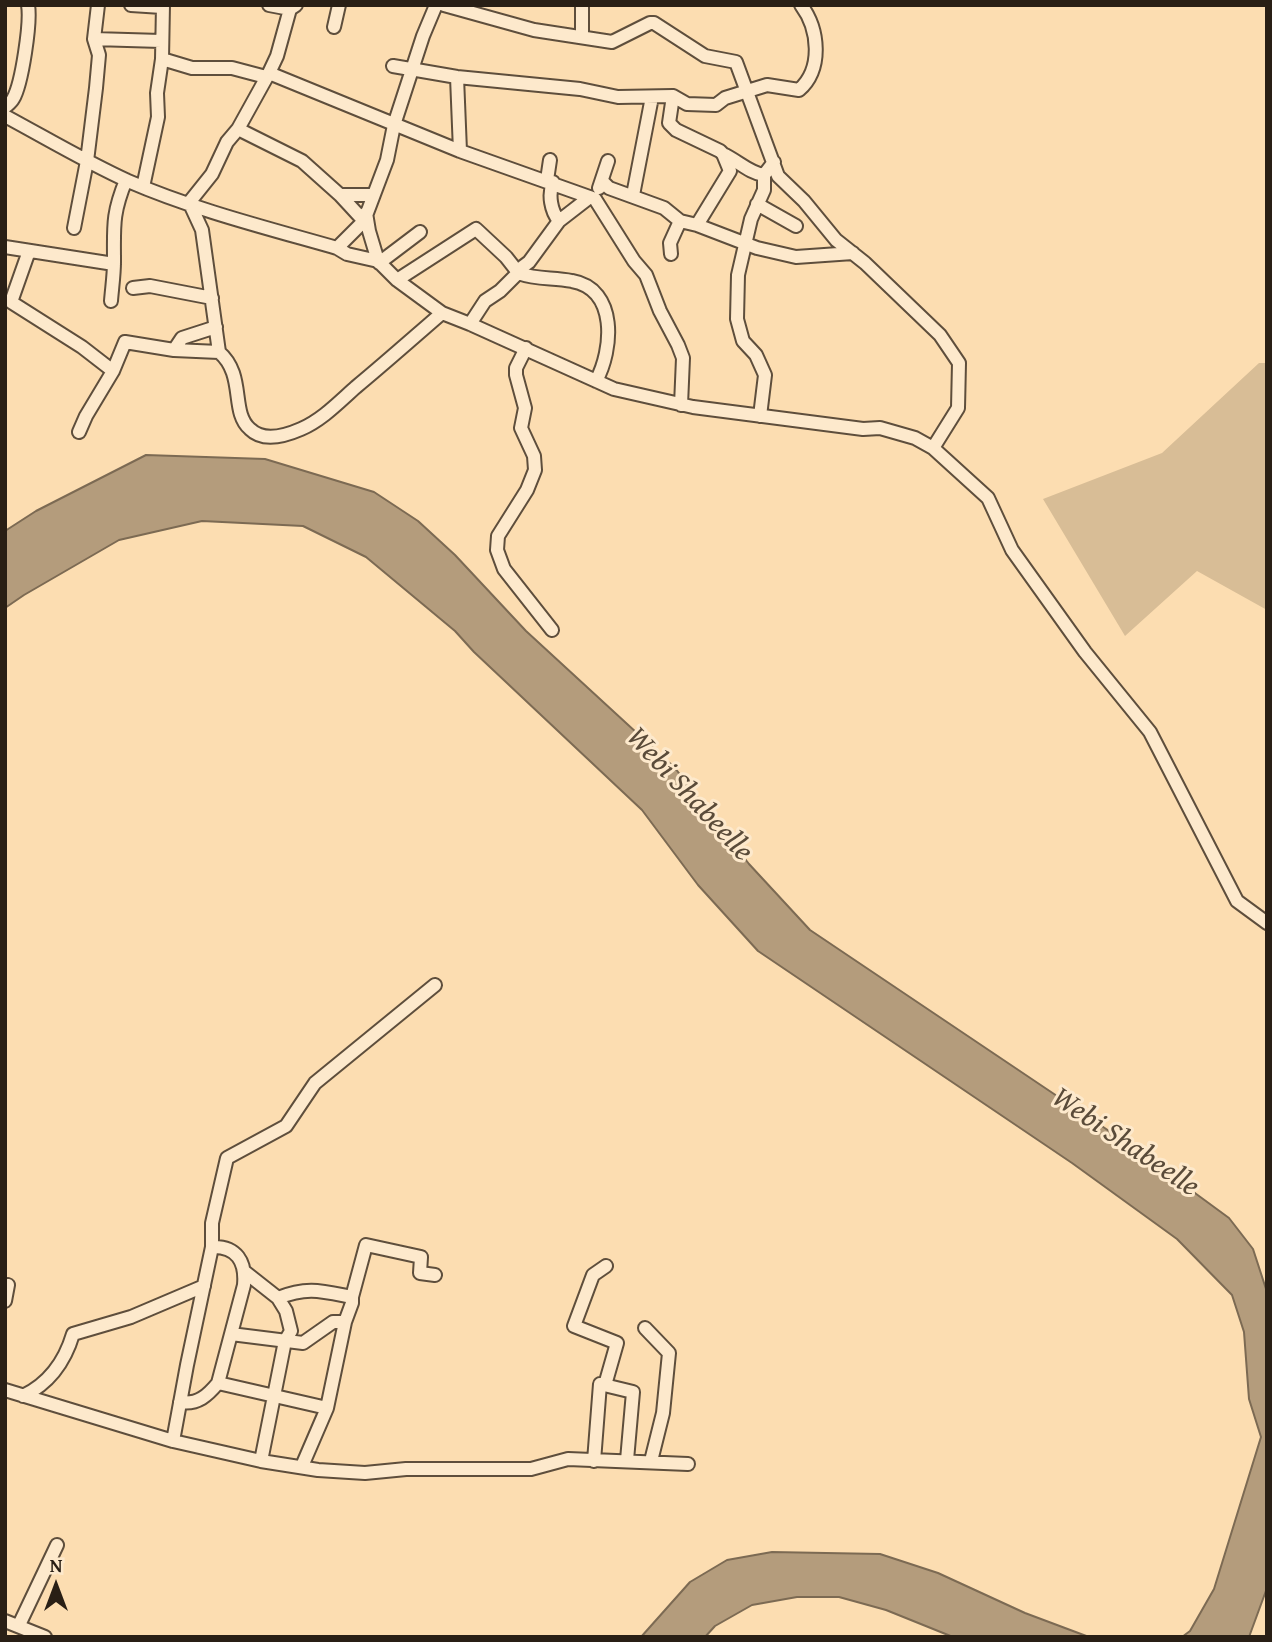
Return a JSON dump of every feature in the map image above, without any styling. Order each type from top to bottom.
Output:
[{"type":"street","points":[[5,107],[13,100],[23,63],[30,15],[28,5]]},
{"type":"street","points":[[74,228],[87,160],[99,55],[94,40],[98,5]]},
{"type":"street","points":[[131,5],[162,6],[158,117],[142,187]]},
{"type":"street","points":[[189,204],[212,174],[227,142],[238,129],[277,56],[293,7],[269,5]]},
{"type":"street","points":[[334,27],[339,5]]},
{"type":"street","points":[[337,248],[365,216],[387,160],[394,125],[436,5]]},
{"type":"street","points":[[444,5],[534,30],[612,42],[654,23],[705,56],[736,62],[778,176],[804,201],[836,240],[940,335],[959,363],[958,408],[933,448]]},
{"type":"street","points":[[582,5],[582,37]]},
{"type":"street","points":[[393,66],[457,77],[580,89],[618,97],[673,96],[687,103],[716,105],[725,98],[767,85],[799,90],[806,84],[816,62],[812,23],[801,5]]},
{"type":"street","points":[[94,40],[161,41]]},
{"type":"street","points":[[162,59],[192,68],[232,68],[268,75],[394,125],[424,134],[460,151],[492,160],[521,174],[550,181],[592,198],[646,275],[660,311],[678,345],[683,358],[681,405]]},
{"type":"street","points":[[457,77],[460,151]]},
{"type":"street","points":[[673,96],[669,123],[676,130],[743,164],[751,172],[764,175]]},
{"type":"street","points":[[633,195],[652,97]]},
{"type":"street","points":[[5,116],[142,187],[379,262]]},
{"type":"street","points":[[238,129],[302,161],[365,216],[379,262],[442,313],[614,389],[681,405],[863,429],[880,428],[915,438],[933,448],[988,498],[1012,550],[1085,652],[1150,732],[1237,901],[1267,923]]},
{"type":"street","points":[[697,225],[730,172],[723,154]]},
{"type":"street","points":[[550,160],[549,192],[553,214],[559,221]]},
{"type":"street","points":[[470,324],[485,301],[500,291],[529,262],[559,221],[592,198],[602,181],[608,161]]},
{"type":"street","points":[[760,416],[765,375],[756,355],[743,341],[737,319],[738,275],[744,242],[764,190],[764,175],[774,162]]},
{"type":"street","points":[[111,301],[113,225],[117,203],[126,180]]},
{"type":"street","points":[[602,181],[610,188],[664,208],[680,221],[757,248],[796,257],[853,253]]},
{"type":"street","points":[[340,195],[373,195]]},
{"type":"street","points":[[189,204],[202,230],[219,352]]},
{"type":"street","points":[[757,204],[796,226]]},
{"type":"street","points":[[671,254],[670,243],[680,221]]},
{"type":"street","points":[[397,279],[476,229],[499,249],[518,272],[535,279],[573,281],[592,289],[600,296],[606,312],[608,346],[604,368],[596,382]]},
{"type":"street","points":[[379,262],[420,232]]},
{"type":"street","points":[[5,247],[114,264]]},
{"type":"street","points":[[29,251],[8,301],[82,347],[113,371]]},
{"type":"street","points":[[512,253],[518,272]]},
{"type":"street","points":[[133,288],[150,286],[212,298]]},
{"type":"street","points":[[79,432],[113,371],[125,342],[174,350],[219,352],[228,360],[234,373],[242,419],[250,430],[264,437],[281,436],[302,429],[325,414],[442,313]]},
{"type":"street","points":[[174,350],[182,338],[216,327]]},
{"type":"street","points":[[526,348],[516,368],[516,375],[525,408],[521,428],[534,456],[535,470],[527,490],[498,536],[497,550],[504,569],[552,630]]},
{"type":"street","points":[[173,1441],[212,1247],[212,1223],[228,1158],[286,1126],[315,1083],[435,985]]},
{"type":"street","points":[[302,1466],[327,1408],[345,1322],[366,1245],[421,1257],[420,1273],[435,1276]]},
{"type":"street","points":[[180,1402],[195,1402],[204,1398],[218,1383],[244,1285],[245,1272],[238,1256],[225,1247],[212,1247]]},
{"type":"street","points":[[605,1385],[617,1343],[574,1326],[593,1275],[606,1266]]},
{"type":"street","points":[[245,1272],[278,1298],[286,1311],[291,1331],[285,1341],[261,1461]]},
{"type":"street","points":[[5,1301],[8,1285]]},
{"type":"street","points":[[23,1396],[39,1388],[66,1356],[74,1334],[131,1317],[204,1286]]},
{"type":"street","points":[[278,1298],[297,1290],[313,1289],[352,1297]]},
{"type":"street","points":[[231,1334],[303,1343],[333,1322],[345,1322]]},
{"type":"street","points":[[645,1328],[669,1353],[663,1413],[651,1461]]},
{"type":"street","points":[[218,1383],[327,1408]]},
{"type":"street","points":[[594,1461],[600,1384],[633,1392],[627,1460]]},
{"type":"street","points":[[5,1391],[173,1441],[261,1461],[318,1470],[365,1473],[406,1469],[531,1469],[568,1460],[688,1464]]},
{"type":"street","points":[[19,1625],[57,1545]]},
{"type":"street","points":[[5,1621],[44,1637]]},
{"type":"shaded area","points":[[1259,363],[1267,363],[1267,610],[1197,571],[1125,636],[1043,499],[1162,453]]},
{"type":"water","name":"Webi Shabeelle","points":[[146,455],[265,459],[374,492],[418,521],[455,555],[526,631],[675,768],[749,864],[810,930],[1124,1141],[1229,1218],[1253,1249],[1267,1292],[1267,1588],[1249,1637],[1182,1637],[1190,1631],[1214,1589],[1261,1437],[1249,1399],[1244,1332],[1232,1295],[1177,1239],[1072,1163],[758,951],[698,885],[642,810],[455,631],[366,557],[303,526],[202,521],[119,540],[5,608],[5,531],[36,511]]},
{"type":"water","points":[[772,1552],[880,1554],[938,1573],[1025,1613],[1089,1637],[953,1637],[886,1610],[839,1597],[797,1597],[752,1605],[715,1626],[705,1637],[641,1637],[690,1582],[727,1560]]}]
